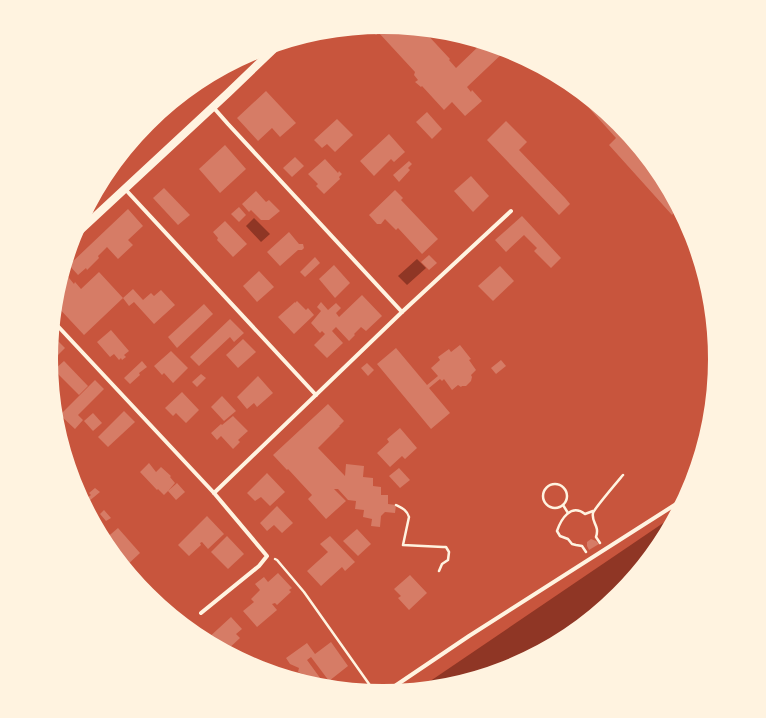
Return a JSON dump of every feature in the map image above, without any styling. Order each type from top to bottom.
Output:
[{"type":"main road","points":[[87,224],[214,107],[269,54]]},
{"type":"street","points":[[214,107],[402,312]]},
{"type":"street","points":[[125,189],[316,395]]},
{"type":"street","points":[[214,493],[402,312],[511,211]]},
{"type":"street","points":[[59,327],[214,493],[267,556],[259,566],[201,613]]},
{"type":"street","points":[[397,684],[469,636],[674,506]]},
{"type":"path","points":[[591,559],[582,546],[572,544],[568,539],[560,536],[556,531],[564,516],[568,513],[576,510],[582,511],[585,514],[593,511],[623,475]]},
{"type":"path","points":[[556,484],[563,487],[567,494],[567,498],[563,505],[559,507],[552,507],[546,503],[543,496],[548,486],[556,484]]},
{"type":"path","points":[[396,505],[408,512],[409,517],[403,545],[446,547],[448,550],[448,560],[442,564],[439,571]]},
{"type":"path","points":[[563,505],[568,513]]},
{"type":"path","points":[[593,511],[593,519],[597,528],[596,538],[605,550]]},
{"type":"path","points":[[267,556],[277,560],[304,592],[369,684]]},
{"type":"shaded area","points":[[254,218],[270,234],[261,242],[246,226]]},
{"type":"shaded area","points":[[417,259],[426,268],[407,285],[398,276]]},
{"type":"shaded area","points":[[665,522],[642,557],[614,590],[581,618],[564,630],[527,651],[488,668],[447,679],[430,681]]},
{"type":"building","points":[[379,33],[429,36],[450,59],[449,60],[456,68],[478,47],[501,55],[467,87],[471,92],[472,90],[482,101],[465,116],[452,102],[444,110],[422,86],[421,87],[415,82],[418,80],[414,75],[415,72]]},
{"type":"building","points":[[266,91],[296,123],[280,137],[272,128],[258,141],[237,118]]},
{"type":"building","points":[[584,103],[614,128],[642,161],[665,196],[674,213],[672,215],[609,145],[616,138]]},
{"type":"building","points":[[427,112],[442,129],[432,139],[416,122]]},
{"type":"building","points":[[337,119],[353,135],[335,152],[327,144],[322,148],[314,140]]},
{"type":"building","points":[[506,121],[527,142],[519,150],[570,204],[559,215],[487,140]]},
{"type":"building","points":[[389,134],[405,152],[394,162],[391,159],[374,176],[360,161]]},
{"type":"building","points":[[225,145],[246,169],[220,193],[199,169]]},
{"type":"building","points":[[295,157],[304,166],[292,177],[283,168]]},
{"type":"building","points":[[325,159],[338,173],[339,171],[342,174],[339,177],[340,179],[324,194],[316,186],[318,184],[308,174]]},
{"type":"building","points":[[409,161],[412,164],[408,168],[410,170],[399,182],[393,175]]},
{"type":"building","points":[[471,176],[489,196],[473,212],[454,191]]},
{"type":"building","points":[[164,188],[190,215],[178,225],[153,198]]},
{"type":"building","points":[[395,190],[403,198],[401,200],[438,239],[422,254],[398,228],[396,230],[385,219],[381,224],[377,224],[369,215]]},
{"type":"building","points":[[256,191],[266,202],[269,200],[280,211],[269,220],[261,220],[251,210],[249,212],[242,204]]},
{"type":"building","points":[[239,207],[246,215],[239,222],[231,214]]},
{"type":"building","points":[[128,209],[143,226],[128,240],[133,245],[118,259],[107,247],[87,270],[86,268],[78,275],[70,267],[72,263]]},
{"type":"building","points":[[522,216],[561,258],[551,268],[534,251],[537,248],[524,235],[506,252],[495,240]]},
{"type":"building","points":[[225,221],[247,244],[233,257],[217,240],[218,238],[213,232]]},
{"type":"building","points":[[289,232],[299,244],[303,244],[304,248],[302,250],[298,250],[280,266],[267,252]]},
{"type":"building","points":[[429,255],[437,263],[429,270],[421,262]]},
{"type":"building","points":[[315,257],[320,263],[305,277],[300,272]]},
{"type":"building","points":[[334,265],[350,283],[335,298],[319,279]]},
{"type":"building","points":[[500,266],[514,281],[493,301],[478,286]]},
{"type":"building","points":[[259,271],[274,287],[257,302],[243,286]]},
{"type":"building","points":[[99,272],[123,298],[84,335],[61,310],[63,295],[68,276],[74,284],[75,282],[81,289]]},
{"type":"building","points":[[133,289],[143,300],[151,293],[154,296],[161,290],[175,305],[154,324],[134,302],[129,306],[123,298]]},
{"type":"building","points":[[362,295],[382,316],[366,331],[361,327],[349,341],[336,327],[332,331],[343,343],[327,358],[314,345],[325,334],[322,331],[320,333],[311,323],[321,311],[317,307],[321,302],[328,310],[336,303],[341,308],[336,313],[339,317]]},
{"type":"building","points":[[297,301],[306,310],[308,308],[314,315],[294,334],[278,317]]},
{"type":"building","points":[[204,304],[213,314],[177,348],[168,337]]},
{"type":"building","points":[[230,319],[244,333],[234,342],[230,337],[199,366],[190,357]]},
{"type":"building","points":[[111,330],[129,351],[124,355],[126,357],[122,360],[121,358],[119,360],[114,354],[110,357],[97,342]]},
{"type":"building","points":[[243,339],[256,352],[238,368],[226,355]]},
{"type":"building","points":[[58,341],[65,348],[57,356]]},
{"type":"building","points":[[460,345],[471,359],[469,360],[476,370],[471,375],[471,381],[466,386],[461,387],[458,385],[452,390],[444,379],[442,381],[440,379],[429,388],[450,413],[431,429],[377,364],[396,348],[427,385],[438,376],[431,368],[440,360],[438,357],[449,349],[451,352]]},
{"type":"building","points":[[171,351],[188,368],[173,383],[164,373],[162,375],[154,366]]},
{"type":"building","points":[[501,360],[506,366],[496,374],[491,368]]},
{"type":"building","points":[[64,361],[88,386],[79,395],[58,374],[57,367]]},
{"type":"building","points":[[142,361],[147,367],[139,373],[140,375],[130,384],[124,378]]},
{"type":"building","points":[[367,363],[374,370],[368,376],[361,368]]},
{"type":"building","points":[[201,374],[206,378],[197,387],[192,382]]},
{"type":"building","points":[[258,376],[273,393],[257,407],[254,403],[247,409],[237,397]]},
{"type":"building","points":[[95,380],[104,389],[78,415],[83,420],[75,429],[62,417],[62,413]]},
{"type":"building","points":[[182,392],[199,410],[186,423],[176,413],[173,416],[165,408]]},
{"type":"building","points":[[222,396],[236,411],[224,421],[211,407]]},
{"type":"building","points":[[328,404],[344,421],[318,448],[345,476],[346,464],[364,466],[363,477],[373,478],[373,486],[381,487],[381,495],[388,495],[388,504],[396,505],[395,513],[385,512],[381,516],[380,527],[371,526],[372,519],[363,517],[364,510],[355,509],[356,501],[348,500],[338,489],[334,489],[346,501],[326,519],[308,499],[312,495],[273,455]]},
{"type":"building","points":[[124,411],[135,422],[108,447],[98,437]]},
{"type":"building","points":[[93,413],[102,423],[93,431],[84,421]]},
{"type":"building","points":[[233,416],[248,431],[238,440],[240,442],[233,449],[221,436],[217,440],[211,433]]},
{"type":"building","points":[[400,428],[417,448],[405,459],[402,456],[390,467],[377,453],[389,442],[387,439]]},
{"type":"building","points":[[149,463],[156,472],[161,467],[171,476],[170,477],[175,483],[164,495],[158,489],[157,490],[140,472]]},
{"type":"building","points":[[399,468],[410,480],[400,488],[389,476]]},
{"type":"building","points":[[267,473],[285,492],[270,506],[261,497],[255,501],[247,493]]},
{"type":"building","points":[[177,483],[185,492],[176,500],[168,491]]},
{"type":"building","points":[[95,488],[100,492],[90,500],[88,497],[91,495],[89,493]]},
{"type":"building","points":[[277,506],[293,523],[282,533],[274,525],[267,531],[260,523]]},
{"type":"building","points":[[104,510],[111,518],[106,521],[100,514]]},
{"type":"building","points":[[207,516],[224,534],[208,549],[202,542],[200,543],[201,545],[189,556],[178,545]]},
{"type":"building","points":[[118,528],[140,553],[129,563],[109,536]]},
{"type":"building","points":[[357,529],[371,544],[358,556],[343,541]]},
{"type":"building","points":[[227,536],[244,554],[228,569],[211,552]]},
{"type":"building","points":[[330,536],[355,562],[345,571],[342,567],[321,586],[307,571],[328,552],[320,544]]},
{"type":"building","points":[[591,539],[599,544],[589,550],[587,542]]},
{"type":"building","points":[[278,573],[292,588],[289,590],[291,592],[277,605],[275,603],[272,604],[277,610],[257,627],[243,611],[254,602],[251,599],[260,590],[255,584],[264,577],[268,582]]},
{"type":"building","points":[[410,575],[427,593],[409,610],[398,598],[401,596],[394,589]]},
{"type":"building","points":[[231,617],[242,629],[236,634],[240,638],[231,647],[211,635]]},
{"type":"building","points":[[331,642],[348,666],[330,681],[311,657],[307,660],[321,679],[303,675],[298,672],[299,668],[290,664],[286,658],[307,643],[315,654]]}]
